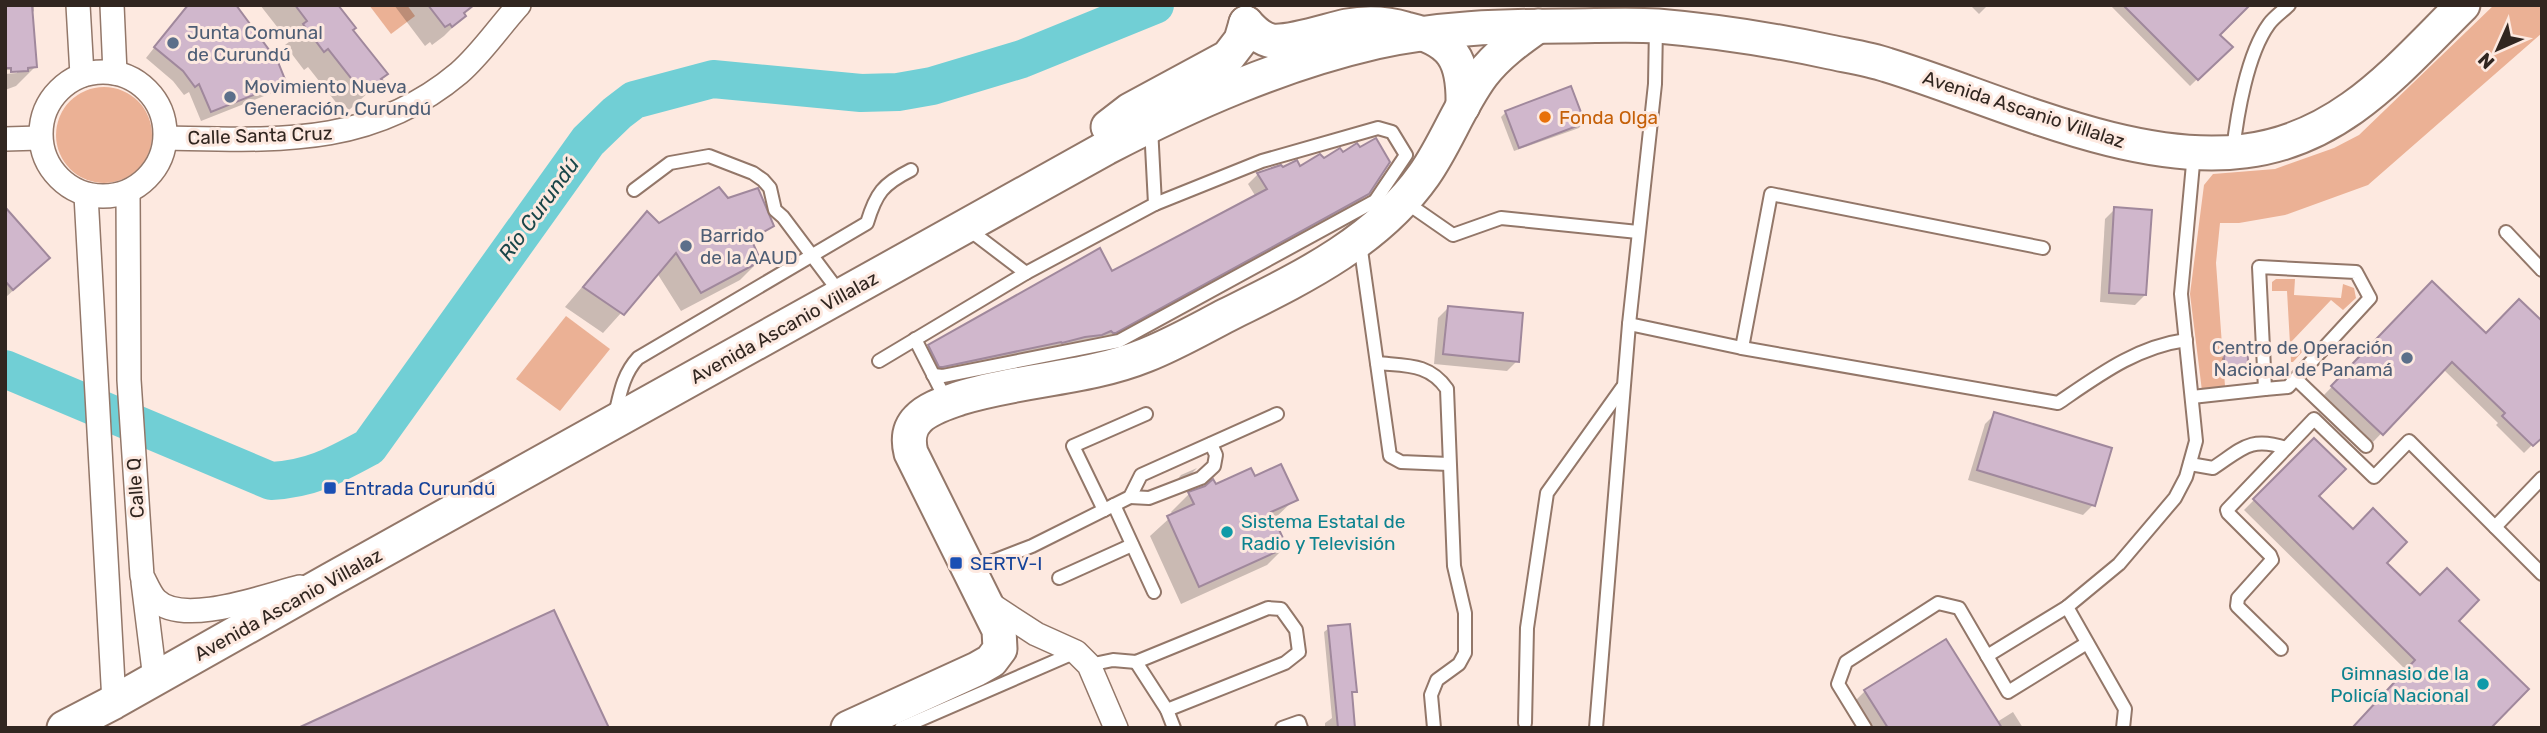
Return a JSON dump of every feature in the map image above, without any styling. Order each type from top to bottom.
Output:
[{"type":"main road","name":"Avenida Ascanio Villalaz","points":[[64,728],[1063,172],[1217,93],[1286,68],[1375,42],[1423,33],[1484,27],[1656,26],[1773,40],[1884,64],[2105,139],[2194,152],[2233,152],[2276,145],[2338,119],[2367,99],[2463,5]]},
{"type":"main road","points":[[1245,13],[1260,36],[1277,41],[1371,23],[1392,25],[1438,39],[1454,55],[1462,75],[1464,106]]},
{"type":"main road","points":[[1063,172],[1121,116],[1228,57],[1241,40],[1245,13]]},
{"type":"main road","points":[[848,728],[991,661],[1000,649],[999,630],[911,453],[908,441],[919,417],[940,389],[992,390],[1104,368],[1145,356],[1268,295],[1360,240],[1386,220],[1424,175],[1482,75],[1508,48],[1538,26]]},
{"type":"street","points":[[78,5],[82,75]]},
{"type":"street","points":[[112,5],[115,73]]},
{"type":"street","name":"Calle Santa Cruz","points":[[166,138],[255,139],[319,136],[377,120],[429,95],[460,72],[519,5]]},
{"type":"street","points":[[115,73],[132,79],[152,97],[164,121],[166,138],[158,165],[150,176],[128,192],[107,197],[86,195],[68,187],[54,174],[45,157],[40,138],[41,122],[55,93],[67,83],[82,75],[115,73]]},
{"type":"street","points":[[5,139],[40,138]]},
{"type":"street","name":"Calle Q","points":[[128,192],[129,380],[142,576],[155,679]]},
{"type":"street","name":"Calle Q","points":[[86,195],[114,702]]},
{"type":"street","points":[[142,576],[156,600],[174,610],[210,610],[330,580]]},
{"type":"street","points":[[985,601],[1036,634],[1082,659],[1116,728]]},
{"type":"lane","points":[[2233,152],[2237,114],[2251,61],[2269,25],[2289,5]]},
{"type":"lane","points":[[1596,728],[1629,324],[1655,83],[1656,26]]},
{"type":"lane","points":[[1151,125],[1155,204]]},
{"type":"lane","points":[[879,361],[1026,273],[1155,204],[1262,161],[1378,128],[1392,132],[1406,155],[1375,201],[1119,341],[943,376],[940,389]]},
{"type":"lane","points":[[1987,656],[2067,607],[2119,564],[2175,498],[2186,477],[2196,441],[2181,294],[2194,152]]},
{"type":"lane","points":[[634,190],[670,163],[709,156],[753,173],[769,188],[775,211],[783,217],[842,296]]},
{"type":"lane","points":[[613,422],[624,380],[630,366],[638,358],[867,223],[873,204],[886,183],[911,170]]},
{"type":"lane","points":[[1742,348],[1771,194],[2043,248]]},
{"type":"lane","points":[[1404,201],[1453,234],[1501,218],[1638,232]]},
{"type":"lane","points":[[965,227],[1026,273]]},
{"type":"lane","points":[[2505,232],[2542,270]]},
{"type":"lane","points":[[1360,240],[1390,456],[1401,463],[1449,464]]},
{"type":"lane","points":[[2192,397],[2288,387],[2370,298],[2356,272],[2259,267],[2265,389]]},
{"type":"lane","points":[[1629,324],[1742,348],[2058,403],[2118,362],[2161,344],[2186,340]]},
{"type":"lane","points":[[915,339],[940,389]]},
{"type":"lane","points":[[1377,363],[1423,368],[1438,376],[1447,389],[1454,566],[1465,613],[1465,653],[1459,664],[1437,680],[1431,695],[1434,728]]},
{"type":"lane","points":[[2296,379],[2366,446]]},
{"type":"lane","points":[[1525,723],[1527,628],[1547,493],[1624,385]]},
{"type":"lane","points":[[1146,414],[1073,446],[1132,545],[1154,592]]},
{"type":"lane","points":[[1130,497],[1141,475],[1277,414]]},
{"type":"lane","points":[[2281,649],[2237,606],[2238,598],[2272,560],[2227,510],[2314,419],[2374,477],[2409,441],[2542,574]]},
{"type":"lane","points":[[2190,464],[2213,468],[2247,445],[2268,442],[2286,448]]},
{"type":"lane","points":[[969,570],[1032,546],[1130,497],[1149,498],[1201,478],[1214,466],[1216,454],[1211,444]]},
{"type":"lane","points":[[2495,527],[2542,478]]},
{"type":"lane","points":[[1059,578],[1132,545]]},
{"type":"lane","points":[[1865,728],[1838,684],[1846,662],[1938,603],[1959,608],[2008,692],[2087,643]]},
{"type":"lane","points":[[2067,607],[2126,709],[2123,728]]},
{"type":"lane","points":[[901,728],[1082,659],[1136,662],[1268,608],[1281,608],[1296,629],[1299,652],[1285,663],[1167,710]]},
{"type":"lane","points":[[1136,662],[1167,710],[1174,728]]},
{"type":"lane","points":[[1282,728],[1299,722],[1301,728]]},
{"type":"shaded area","points":[[369,5],[407,5],[415,16],[391,34]]},
{"type":"shaded area","points":[[2494,5],[2542,5],[2542,33],[2368,185],[2285,215],[2239,223],[2220,223],[2216,263],[2225,386],[2202,391],[2190,294],[2204,185],[2213,174],[2275,169],[2334,148],[2359,135]]},
{"type":"shaded area","points":[[104,87],[122,91],[138,101],[148,117],[152,135],[148,153],[138,169],[122,179],[104,183],[86,179],[70,169],[60,153],[56,135],[60,117],[70,101],[86,91]]},
{"type":"shaded area","points":[[2276,279],[2295,279],[2294,295],[2341,298],[2343,284],[2354,288],[2356,298],[2343,310],[2331,300],[2292,341],[2303,351],[2293,362],[2287,291],[2272,291],[2272,282]]},
{"type":"shaded area","points":[[566,316],[610,349],[560,411],[516,379]]},
{"type":"building","points":[[5,5],[32,5],[37,67],[28,68],[28,71],[11,72],[11,68],[5,68]]},
{"type":"building","points":[[188,5],[236,5],[278,62],[286,82],[211,112],[199,84],[195,87],[183,71],[154,47]]},
{"type":"building","points":[[295,5],[338,5],[356,28],[353,30],[388,74],[381,79],[383,81],[370,92],[367,88],[362,92],[328,49],[324,52],[303,24],[307,21]]},
{"type":"building","points":[[428,5],[474,5],[464,13],[466,16],[452,27],[450,24],[445,27]]},
{"type":"building","points":[[2123,5],[2250,5],[2220,35],[2233,47],[2198,80]]},
{"type":"building","name":"Fonda Olga","points":[[1571,86],[1585,123],[1519,148],[1505,111]]},
{"type":"building","points":[[1376,138],[1390,162],[1369,194],[1116,333],[1111,331],[943,367],[939,367],[928,345],[1100,248],[1112,271],[1267,189],[1257,173],[1281,165],[1283,167],[1297,160],[1300,166],[1320,154],[1324,158],[1340,148],[1343,152],[1357,143],[1360,147]]},
{"type":"building","name":"Barrido de la AAUD","points":[[719,187],[728,198],[758,188],[774,226],[751,239],[761,261],[701,293],[676,253],[624,315],[583,287],[647,211],[659,223]]},
{"type":"building","points":[[5,207],[50,258],[13,290],[5,281]]},
{"type":"building","points":[[2114,207],[2152,210],[2146,295],[2109,293]]},
{"type":"building","points":[[2432,281],[2486,333],[2519,299],[2542,321],[2542,438],[2533,446],[2502,416],[2505,413],[2452,362],[2383,435],[2331,386]]},
{"type":"building","points":[[1448,306],[1523,313],[1519,362],[1443,354]]},
{"type":"building","points":[[2236,347],[2245,350],[2248,359],[2245,368],[2236,371],[2227,368],[2224,359],[2227,350]]},
{"type":"building","points":[[1994,412],[2112,448],[2095,506],[1977,470]]},
{"type":"building","points":[[2314,438],[2346,469],[2319,496],[2353,529],[2373,508],[2407,542],[2387,563],[2420,595],[2447,568],[2479,600],[2459,621],[2529,689],[2491,728],[2352,728],[2415,660],[2253,499]]},
{"type":"building","name":"Sistema Estatal de Radio y Televisión","points":[[1281,464],[1298,500],[1271,512],[1287,547],[1199,587],[1167,516],[1194,504],[1188,492],[1205,486],[1213,479],[1216,484],[1251,468],[1255,476]]},
{"type":"building","points":[[554,610],[609,728],[298,728]]},
{"type":"building","points":[[1350,624],[1357,692],[1352,692],[1355,728],[1338,728],[1328,626]]},
{"type":"building","points":[[1946,639],[2002,728],[1888,728],[1864,690]]},
{"type":"waterway","name":"Río Curundú","points":[[5,369],[271,481],[298,478],[333,466],[369,447],[588,141],[634,100],[713,79],[861,93],[898,92],[932,86],[1022,59],[1155,5]]},
{"type":"place","name":"Junta Comunal de Curundú","points":[[173,43]]},
{"type":"place","name":"Movimiento Nueva Generación, Curundú","points":[[230,97]]},
{"type":"place","name":"Fonda Olga","points":[[1545,117]]},
{"type":"place","name":"Barrido de la AAUD","points":[[686,246]]},
{"type":"place","name":"Centro de Operación Nacional de Panamá","points":[[2407,358]]},
{"type":"place","name":"Entrada Curundú","points":[[330,488]]},
{"type":"place","name":"Sistema Estatal de Radio y Televisión","points":[[1227,532]]},
{"type":"place","name":"SERTV-I","points":[[956,563]]},
{"type":"place","name":"Gimnasio de la Policía Nacional","points":[[2483,684]]}]
